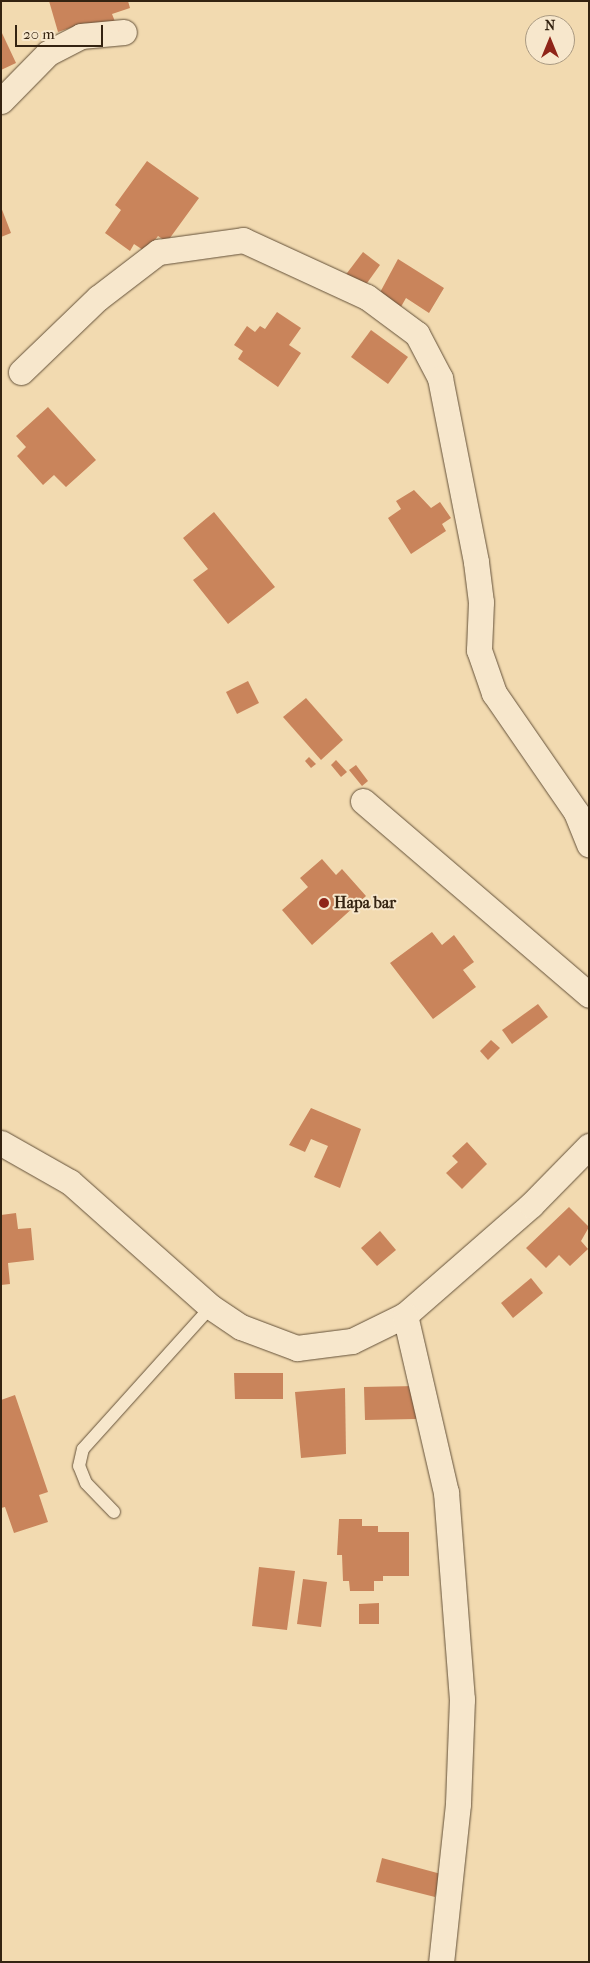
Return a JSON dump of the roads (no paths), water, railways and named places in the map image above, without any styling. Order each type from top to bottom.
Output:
[{"type":"street","points":[[1,101],[48,53],[81,36],[124,32]]},
{"type":"street","points":[[21,372],[98,298],[158,252],[243,240],[367,297],[418,334],[440,378],[476,562],[481,602],[479,650],[494,693],[576,812],[589,844]]},
{"type":"street","points":[[364,802],[589,995]]},
{"type":"street","points":[[1,1143],[70,1182],[211,1306],[241,1327],[297,1348],[352,1341],[405,1315],[531,1205],[589,1146]]},
{"type":"street","points":[[405,1315],[446,1492],[462,1699],[458,1804],[441,1962]]},
{"type":"lane","points":[[114,1512],[86,1483],[80,1466],[83,1449],[211,1306]]},
{"type":"place","name":"Hapa bar","points":[[324,903]]}]
